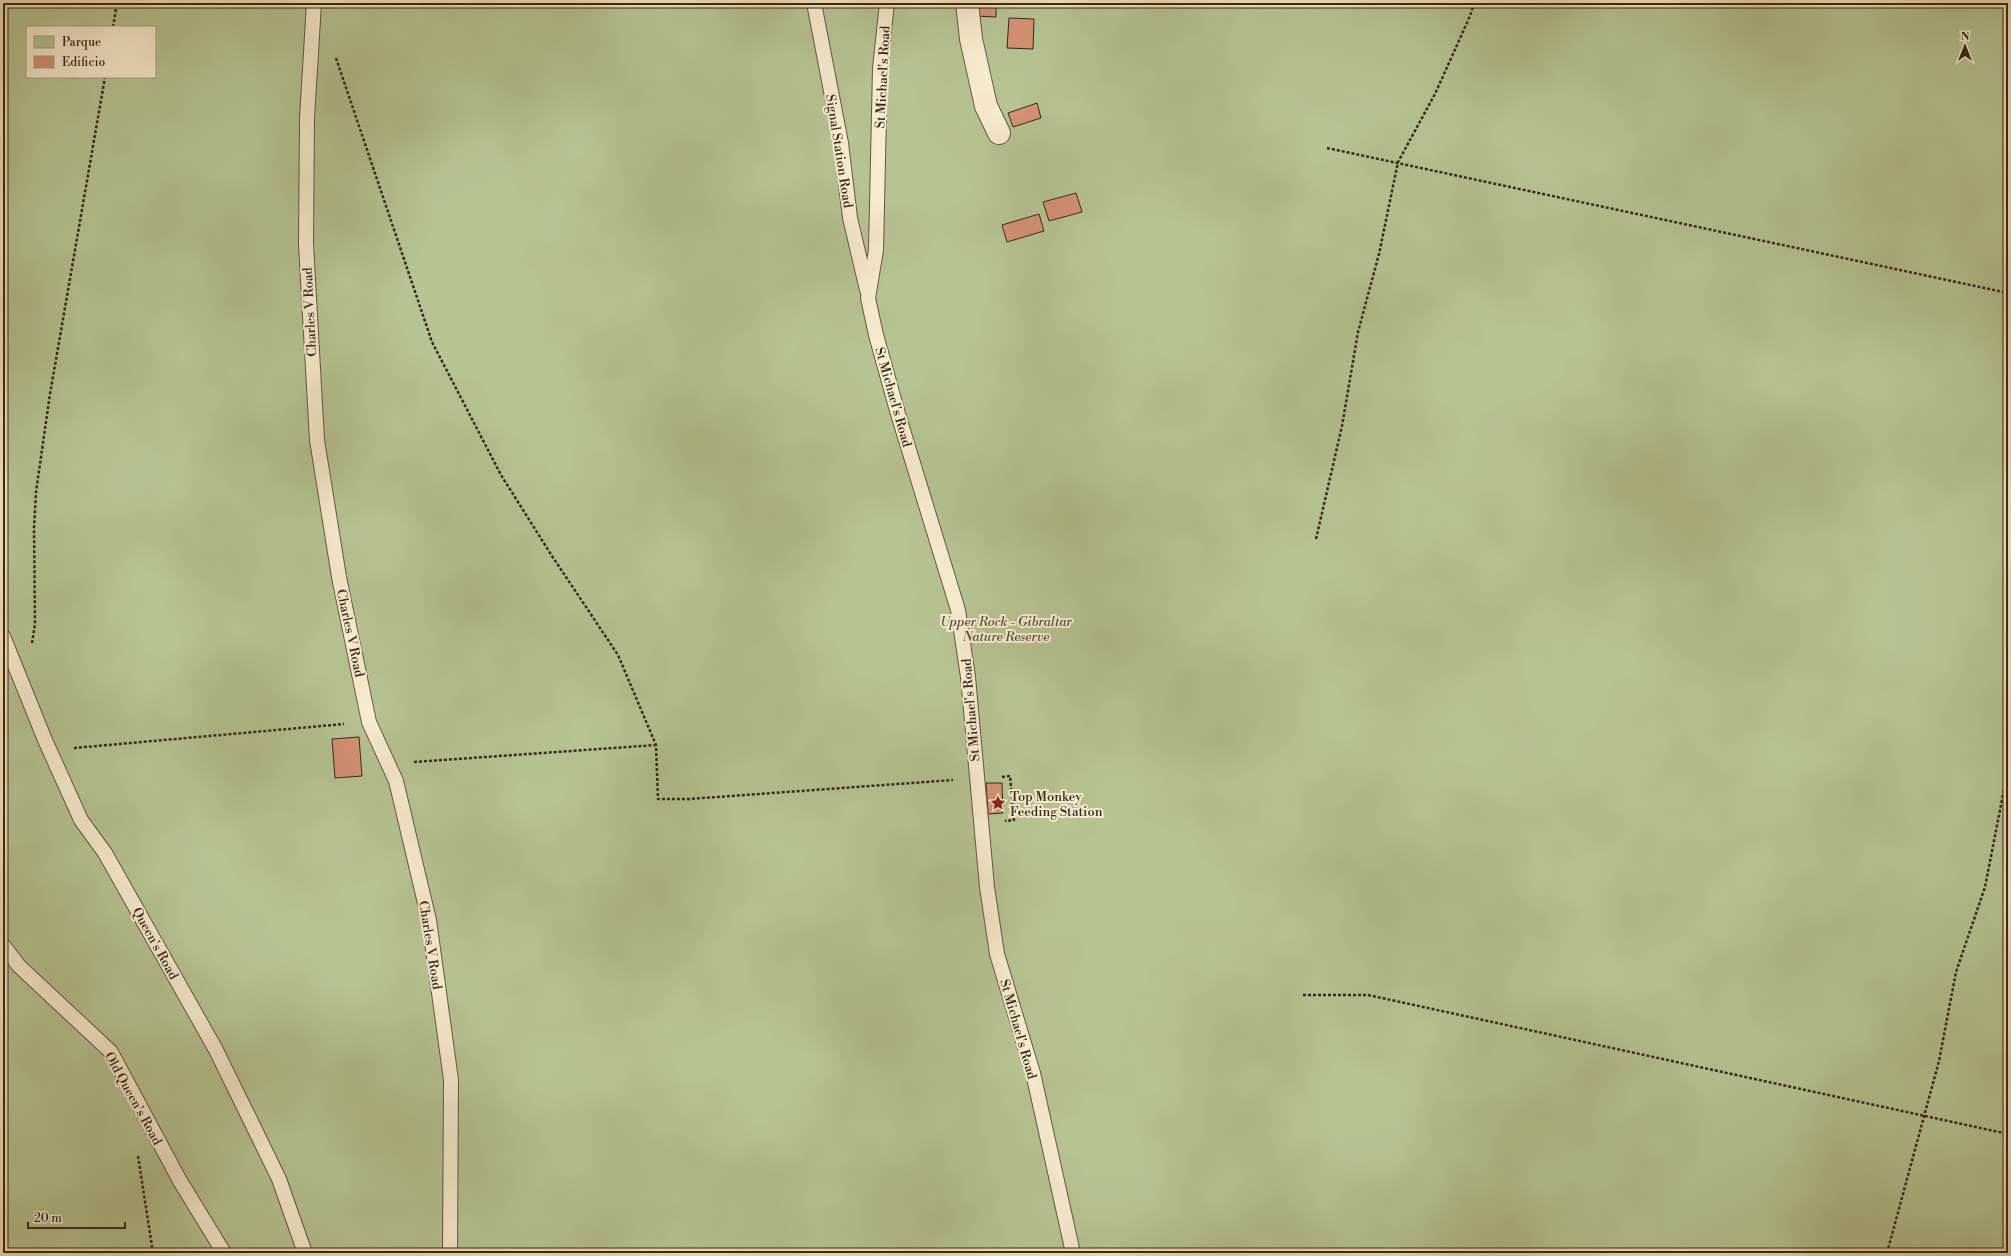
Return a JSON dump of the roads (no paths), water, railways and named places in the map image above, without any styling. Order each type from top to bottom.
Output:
[{"type":"street","points":[[967,3],[971,39],[986,106],[999,133]]},
{"type":"lane","name":"Charles V Road","points":[[314,3],[307,119],[306,244],[316,440],[339,577],[369,722],[396,781],[429,920],[451,1080],[450,1253]]},
{"type":"lane","name":"Signal Station Road","points":[[814,3],[841,143],[850,218],[868,298]]},
{"type":"lane","name":"St Michael's Road","points":[[887,3],[880,68],[876,250],[868,298],[876,335],[898,414],[958,610],[968,677],[987,887],[997,954],[1033,1073],[1073,1253]]},
{"type":"lane","name":"Queen's Road","points":[[3,636],[50,750],[81,820],[105,853],[216,1050],[279,1179],[305,1253]]},
{"type":"lane","name":"Old Queen's Road","points":[[3,945],[19,966],[111,1052],[180,1181],[224,1253]]},
{"type":"place","name":"Top Monkey Feeding Station","points":[[998,803]]},
{"type":"park label","name":"Upper Rock - Gibraltar Nature Reserve","points":[[1006,628]]}]
